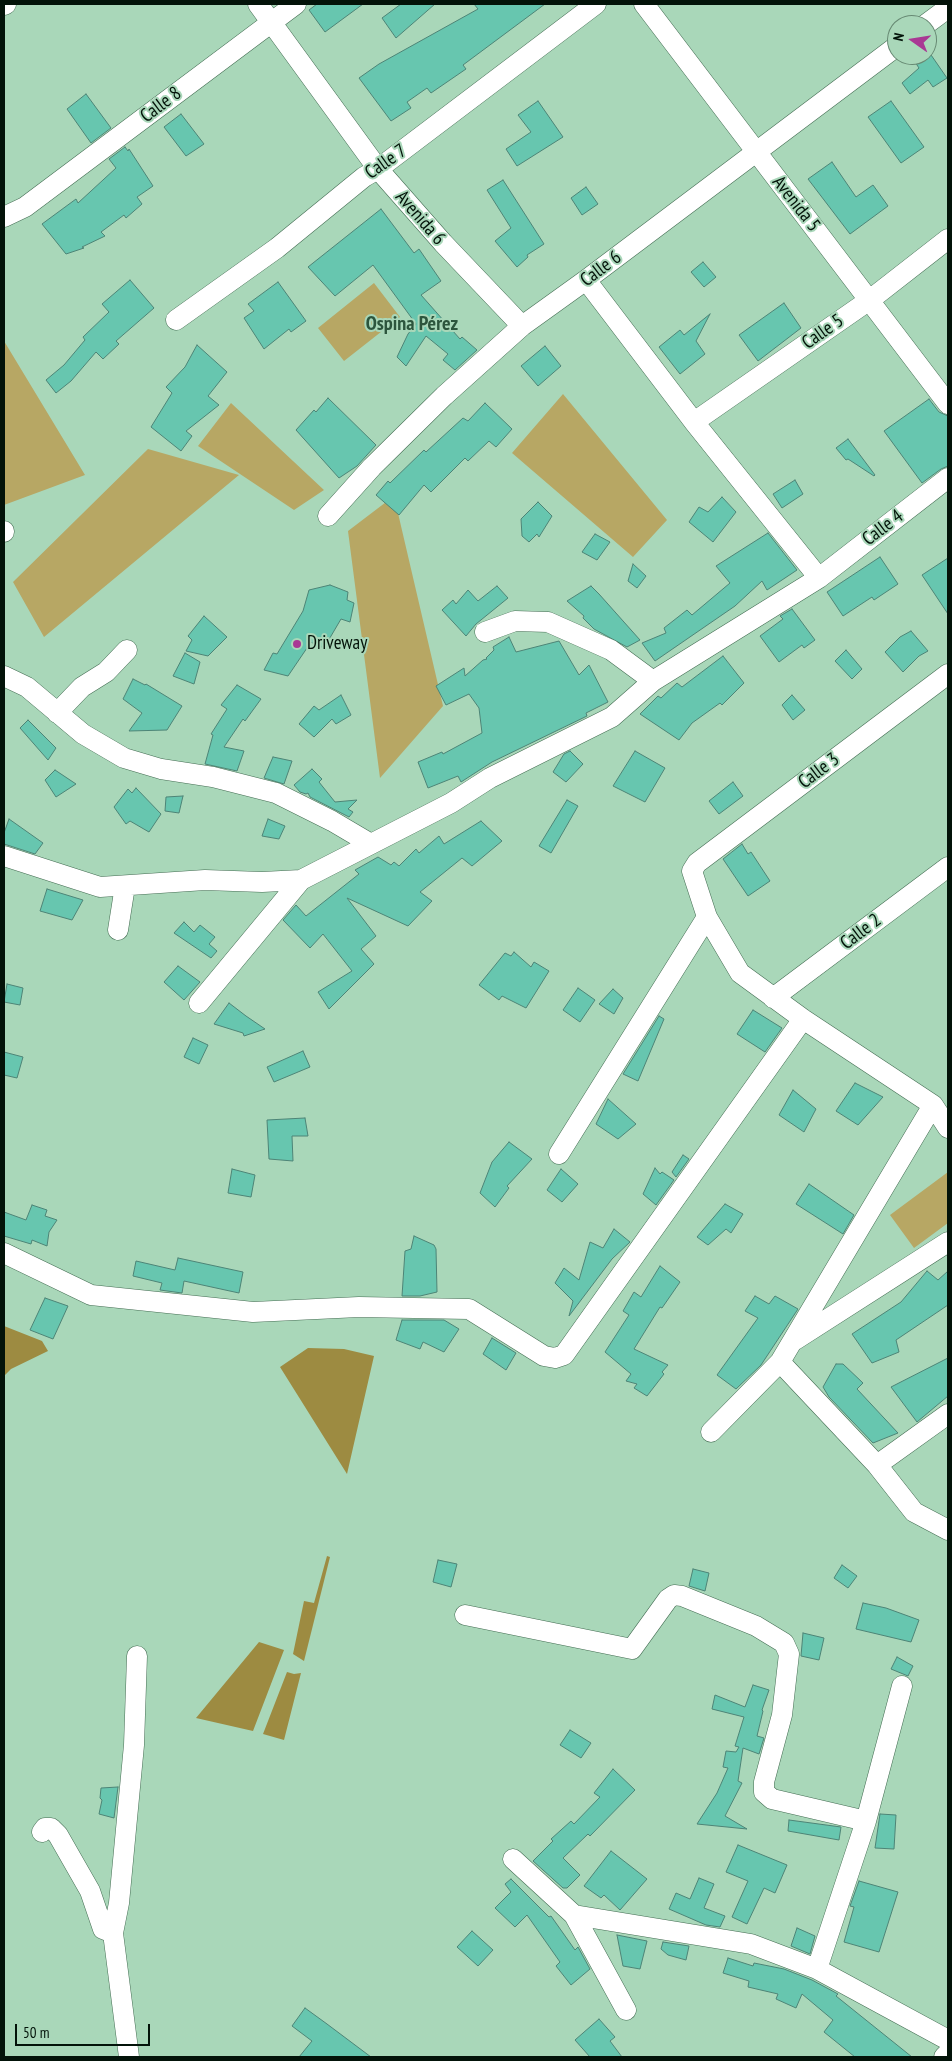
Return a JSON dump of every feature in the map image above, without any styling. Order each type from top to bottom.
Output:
[{"type":"street","name":"Avenida 6","points":[[258,4],[378,169],[443,243],[522,326]]},
{"type":"street","name":"Calle 8","points":[[4,216],[25,207],[296,4]]},
{"type":"street","name":"Calle 7","points":[[176,320],[277,248],[364,177],[378,169],[596,4]]},
{"type":"street","name":"Avenida 5","points":[[644,4],[755,152],[871,299],[948,404]]},
{"type":"street","points":[[937,16],[948,8]]},
{"type":"street","name":"Calle 6","points":[[328,516],[372,467],[444,396],[522,326],[887,53]]},
{"type":"street","name":"Calle 5","points":[[694,422],[871,299],[948,239]]},
{"type":"street","points":[[586,280],[694,422],[818,578]]},
{"type":"street","name":"Calle 4","points":[[301,880],[451,803],[507,769],[612,717],[652,681],[818,578],[948,478]]},
{"type":"street","points":[[485,632],[515,621],[548,622],[611,650],[652,681]]},
{"type":"street","points":[[57,713],[82,688],[106,672],[127,650]]},
{"type":"street","name":"Calle 3","points":[[707,917],[692,871],[697,863],[948,674]]},
{"type":"street","points":[[4,676],[26,687],[83,734],[124,758],[161,769],[212,777],[276,793],[332,821],[371,844]]},
{"type":"street","points":[[4,856],[100,888],[205,880],[262,882],[301,880]]},
{"type":"street","name":"Calle 2","points":[[773,998],[948,867]]},
{"type":"street","points":[[199,1003],[301,880]]},
{"type":"street","points":[[118,930],[125,886]]},
{"type":"street","points":[[559,1154],[707,917],[740,972],[803,1020],[934,1106],[948,1128]]},
{"type":"street","points":[[4,1253],[92,1295],[253,1312],[359,1307],[469,1309],[544,1356],[555,1358],[564,1355],[803,1020]]},
{"type":"street","points":[[712,1432],[780,1362],[934,1106]]},
{"type":"street","points":[[791,1343],[948,1242]]},
{"type":"street","points":[[780,1362],[877,1465],[914,1512],[948,1530]]},
{"type":"street","points":[[877,1465],[948,1414]]},
{"type":"street","points":[[465,1615],[632,1649],[668,1599],[674,1595],[682,1596],[756,1626],[784,1643],[789,1654],[782,1715],[764,1782],[764,1792],[772,1799],[866,1821]]},
{"type":"street","points":[[129,2057],[113,1933],[119,1903],[134,1745],[137,1656]]},
{"type":"street","points":[[817,1970],[866,1821],[902,1686]]},
{"type":"street","points":[[42,1832],[45,1828],[51,1828],[58,1835],[90,1891],[103,1929],[113,1933]]},
{"type":"street","points":[[513,1859],[574,1914],[626,2010]]},
{"type":"street","points":[[574,1914],[751,1944],[817,1970],[948,2040]]},
{"type":"street","points":[[944,2057],[948,2053]]},
{"type":"shaded area","points":[[374,283],[400,317],[344,361],[318,328]]},
{"type":"shaded area","points":[[4,341],[85,475],[4,505]]},
{"type":"shaded area","points":[[563,394],[667,520],[633,557],[512,453]]},
{"type":"shaded area","points":[[231,403],[324,490],[294,510],[198,446]]},
{"type":"shaded area","points":[[148,449],[239,475],[44,637],[13,582]]},
{"type":"shaded area","points":[[394,496],[443,706],[380,778],[348,531]]},
{"type":"shaded area","points":[[948,1172],[948,1223],[914,1248],[890,1215]]},
{"type":"shaded area","points":[[4,1326],[42,1341],[48,1351],[11,1369],[4,1376]]},
{"type":"shaded area","points":[[308,1348],[344,1349],[374,1356],[347,1474],[280,1367]]},
{"type":"shaded area","points":[[327,1556],[330,1557],[304,1661],[293,1654],[304,1601],[314,1603]]},
{"type":"shaded area","points":[[259,1642],[284,1650],[253,1731],[196,1718]]},
{"type":"shaded area","points":[[287,1672],[301,1673],[284,1740],[263,1734]]},
{"type":"building","points":[[317,4],[363,4],[325,32],[309,10]]},
{"type":"building","points":[[401,4],[435,4],[396,38],[382,18]]},
{"type":"building","points":[[474,4],[545,4],[463,65],[466,69],[431,93],[427,88],[407,102],[411,108],[391,121],[359,78],[379,64],[478,9]]},
{"type":"building","points":[[937,64],[947,78],[933,87],[928,80],[910,94],[902,83],[919,68],[917,65]]},
{"type":"building","points":[[86,94],[111,128],[91,143],[67,109]]},
{"type":"building","points":[[538,101],[563,137],[517,166],[506,149],[531,132],[518,115]]},
{"type":"building","points":[[891,101],[924,147],[901,163],[868,117]]},
{"type":"building","points":[[181,114],[204,144],[186,156],[164,127]]},
{"type":"building","points":[[125,147],[128,151],[129,149],[153,186],[137,197],[142,204],[126,218],[124,215],[101,232],[105,236],[82,247],[84,248],[66,254],[42,224],[76,199],[78,203],[116,168],[109,159]]},
{"type":"building","points":[[832,162],[856,197],[873,185],[888,206],[850,234],[808,179]]},
{"type":"building","points":[[503,180],[544,244],[527,255],[528,257],[517,267],[495,241],[511,228],[487,190]]},
{"type":"building","points":[[586,187],[598,204],[582,215],[571,198]]},
{"type":"building","points":[[381,209],[414,253],[419,249],[441,281],[421,295],[460,339],[462,337],[477,350],[455,370],[443,360],[448,354],[426,336],[406,366],[397,357],[408,334],[416,324],[373,265],[335,296],[308,267]]},
{"type":"building","points":[[703,262],[716,277],[704,287],[691,272]]},
{"type":"building","points":[[130,280],[154,308],[116,341],[119,344],[103,359],[96,352],[71,381],[56,393],[46,380],[64,365],[85,340],[83,337],[109,312],[102,304]]},
{"type":"building","points":[[278,282],[306,321],[291,332],[289,329],[264,349],[244,318],[254,311],[248,304]]},
{"type":"building","points":[[784,303],[801,328],[758,361],[739,335]]},
{"type":"building","points":[[710,314],[696,341],[705,354],[680,374],[659,347],[680,330],[684,335]]},
{"type":"building","points":[[197,345],[227,372],[208,396],[219,405],[186,431],[192,436],[181,451],[151,427],[172,393],[166,387],[185,367]]},
{"type":"building","points":[[545,346],[561,366],[538,386],[521,366]]},
{"type":"building","points":[[328,398],[376,445],[357,466],[339,478],[296,430]]},
{"type":"building","points":[[929,399],[939,412],[948,416],[948,466],[922,483],[884,431]]},
{"type":"building","points":[[485,403],[512,429],[496,447],[489,441],[468,461],[465,458],[431,492],[424,485],[399,515],[376,495],[388,481],[390,483],[424,450],[426,452],[463,418],[468,421]]},
{"type":"building","points":[[848,439],[874,476],[848,459],[846,460],[836,448]]},
{"type":"building","points":[[795,480],[803,494],[782,508],[773,494]]},
{"type":"building","points":[[722,497],[736,512],[713,542],[689,522],[699,507],[708,512]]},
{"type":"building","points":[[538,502],[552,516],[539,537],[537,534],[529,542],[522,536],[521,519]]},
{"type":"building","points":[[768,533],[797,570],[767,590],[762,581],[735,606],[655,661],[642,643],[666,633],[664,628],[687,610],[692,615],[730,583],[716,566]]},
{"type":"building","points":[[595,534],[610,542],[597,560],[582,552]]},
{"type":"building","points":[[880,557],[898,584],[874,600],[872,597],[843,616],[827,592]]},
{"type":"building","points":[[948,558],[948,614],[922,575]]},
{"type":"building","points":[[633,564],[646,576],[637,588],[628,581]]},
{"type":"building","points":[[330,585],[348,592],[347,600],[354,603],[350,622],[341,619],[324,648],[308,641],[307,648],[288,676],[264,670],[273,653],[277,654],[303,611],[309,590]]},
{"type":"building","points":[[497,586],[508,598],[476,624],[466,636],[442,610],[453,600],[456,604],[468,590],[478,601]]},
{"type":"building","points":[[591,586],[640,640],[627,647],[594,629],[583,618],[584,616],[567,601]]},
{"type":"building","points":[[792,609],[815,640],[804,648],[802,645],[779,662],[760,636],[783,619],[780,616]]},
{"type":"building","points":[[204,616],[227,637],[208,656],[186,651],[192,640],[188,636]]},
{"type":"building","points":[[911,631],[928,651],[919,656],[903,672],[885,652],[900,637]]},
{"type":"building","points":[[509,637],[516,652],[559,641],[579,675],[589,665],[608,702],[586,713],[587,716],[492,762],[461,782],[458,776],[428,788],[418,762],[442,752],[443,754],[482,733],[479,708],[469,694],[446,705],[436,686],[464,668],[465,676],[483,660],[487,659],[494,650],[493,647]]},
{"type":"building","points":[[846,650],[862,669],[852,679],[835,661]]},
{"type":"building","points":[[185,653],[200,662],[194,684],[173,676]]},
{"type":"building","points":[[723,656],[744,683],[722,705],[720,703],[692,723],[679,740],[640,714],[658,696],[661,698],[677,683],[682,687]]},
{"type":"building","points":[[133,679],[146,684],[182,706],[167,730],[129,731],[142,713],[123,699]]},
{"type":"building","points":[[237,685],[261,699],[245,721],[243,719],[224,747],[244,751],[237,771],[205,764],[213,735],[211,734],[227,709],[221,705]]},
{"type":"building","points":[[341,695],[351,715],[336,724],[332,719],[314,737],[299,724],[314,706],[319,710]]},
{"type":"building","points":[[792,695],[805,710],[793,720],[782,705]]},
{"type":"building","points":[[28,720],[56,748],[48,760],[20,728]]},
{"type":"building","points":[[570,751],[583,764],[566,782],[553,772],[564,754]]},
{"type":"building","points":[[635,751],[665,768],[645,802],[613,786]]},
{"type":"building","points":[[273,757],[292,761],[284,784],[264,778]]},
{"type":"building","points":[[312,769],[322,779],[319,782],[335,802],[357,800],[348,809],[353,812],[349,817],[310,797],[308,793],[300,792],[294,785]]},
{"type":"building","points":[[55,770],[76,784],[56,797],[45,780]]},
{"type":"building","points":[[733,782],[743,796],[719,814],[709,801]]},
{"type":"building","points":[[136,788],[161,814],[149,832],[130,821],[126,824],[114,807],[128,789],[132,793]]},
{"type":"building","points":[[183,796],[179,813],[165,811],[166,797]]},
{"type":"building","points":[[567,800],[578,806],[551,853],[539,846]]},
{"type":"building","points":[[9,819],[43,843],[35,854],[4,844],[4,833]]},
{"type":"building","points":[[268,819],[285,826],[279,839],[262,836]]},
{"type":"building","points":[[481,821],[502,841],[472,866],[462,858],[420,892],[432,901],[408,926],[347,898],[376,936],[361,949],[374,964],[329,1009],[318,992],[352,971],[323,934],[310,948],[283,920],[296,905],[306,916],[359,874],[355,870],[378,857],[391,865],[394,862],[399,866],[416,849],[419,853],[439,836],[444,844]]},
{"type":"building","points":[[742,844],[748,854],[751,852],[770,881],[748,896],[723,859]]},
{"type":"building","points":[[47,889],[83,900],[72,920],[40,911]]},
{"type":"building","points":[[184,922],[194,932],[200,925],[215,937],[209,944],[217,951],[211,958],[174,933]]},
{"type":"building","points":[[514,952],[531,967],[534,962],[549,971],[526,1008],[502,996],[499,1000],[479,985],[505,953],[511,956]]},
{"type":"building","points":[[178,966],[200,982],[184,1000],[164,982]]},
{"type":"building","points":[[7,984],[23,988],[20,1005],[4,1002]]},
{"type":"building","points":[[578,988],[595,1000],[580,1022],[563,1010]]},
{"type":"building","points":[[613,989],[623,998],[614,1014],[599,1004]]},
{"type":"building","points":[[229,1003],[265,1029],[244,1036],[243,1033],[214,1024]]},
{"type":"building","points":[[753,1010],[782,1028],[765,1052],[737,1034]]},
{"type":"building","points":[[659,1016],[664,1019],[638,1081],[623,1074]]},
{"type":"building","points":[[193,1038],[208,1045],[199,1064],[184,1057]]},
{"type":"building","points":[[303,1051],[310,1067],[274,1082],[267,1067]]},
{"type":"building","points":[[4,1052],[23,1057],[17,1078],[4,1075]]},
{"type":"building","points":[[855,1083],[883,1097],[858,1125],[836,1111]]},
{"type":"building","points":[[793,1090],[816,1109],[804,1132],[779,1115]]},
{"type":"building","points":[[608,1099],[636,1124],[618,1139],[596,1124]]},
{"type":"building","points":[[305,1118],[308,1136],[292,1136],[293,1161],[269,1159],[267,1120]]},
{"type":"building","points":[[509,1142],[532,1159],[507,1186],[509,1188],[495,1207],[480,1193],[492,1162]]},
{"type":"building","points":[[683,1155],[689,1159],[676,1177],[672,1172]]},
{"type":"building","points":[[655,1168],[660,1174],[662,1172],[674,1180],[656,1205],[643,1194]]},
{"type":"building","points":[[232,1169],[255,1175],[251,1197],[228,1193]]},
{"type":"building","points":[[561,1169],[578,1184],[562,1202],[547,1190]]},
{"type":"building","points":[[809,1184],[854,1215],[843,1234],[796,1204]]},
{"type":"building","points":[[725,1204],[743,1214],[731,1233],[726,1229],[708,1245],[697,1237]]},
{"type":"building","points":[[32,1205],[47,1210],[45,1216],[57,1220],[49,1232],[47,1246],[32,1240],[31,1244],[4,1236],[4,1212],[26,1220]]},
{"type":"building","points":[[614,1229],[630,1242],[612,1259],[569,1316],[573,1301],[555,1283],[564,1268],[579,1280],[590,1242],[603,1248]]},
{"type":"building","points":[[414,1236],[434,1245],[436,1249],[437,1292],[420,1296],[402,1296],[405,1251],[411,1249]]},
{"type":"building","points":[[178,1258],[243,1272],[239,1293],[184,1281],[182,1293],[160,1290],[162,1283],[133,1276],[136,1261],[175,1270]]},
{"type":"building","points":[[660,1266],[680,1282],[662,1308],[660,1307],[634,1349],[668,1365],[662,1372],[664,1374],[647,1396],[634,1388],[637,1384],[626,1381],[631,1374],[605,1352],[629,1315],[623,1311],[634,1292],[641,1297]]},
{"type":"building","points":[[927,1271],[938,1280],[948,1271],[948,1305],[896,1340],[899,1352],[872,1363],[852,1334],[901,1302]]},
{"type":"building","points":[[755,1296],[769,1304],[775,1296],[798,1309],[761,1365],[736,1389],[717,1375],[758,1318],[745,1311]]},
{"type":"building","points":[[45,1298],[68,1306],[53,1339],[30,1330]]},
{"type":"building","points":[[402,1320],[444,1320],[459,1329],[444,1352],[423,1342],[420,1349],[396,1340]]},
{"type":"building","points":[[492,1338],[516,1353],[506,1370],[483,1354]]},
{"type":"building","points":[[948,1358],[948,1396],[917,1422],[891,1387]]},
{"type":"building","points":[[836,1364],[843,1364],[863,1383],[857,1389],[898,1433],[873,1443],[829,1397],[823,1387]]},
{"type":"building","points":[[438,1560],[457,1564],[451,1587],[433,1582]]},
{"type":"building","points":[[842,1565],[857,1576],[848,1588],[834,1578]]},
{"type":"building","points":[[693,1569],[709,1573],[705,1591],[689,1586]]},
{"type":"building","points":[[863,1603],[886,1608],[919,1620],[911,1642],[856,1629]]},
{"type":"building","points":[[803,1633],[824,1638],[819,1660],[801,1656]]},
{"type":"building","points":[[897,1657],[913,1666],[908,1676],[891,1669]]},
{"type":"building","points":[[753,1685],[769,1690],[762,1710],[757,1736],[764,1738],[759,1754],[743,1748],[738,1781],[742,1783],[725,1816],[747,1829],[697,1824],[717,1793],[728,1768],[723,1767],[726,1751],[736,1752],[739,1747],[735,1746],[744,1717],[712,1709],[715,1695],[745,1707]]},
{"type":"building","points":[[570,1730],[591,1743],[581,1758],[560,1745]]},
{"type":"building","points":[[613,1769],[635,1790],[590,1836],[588,1834],[563,1858],[580,1875],[567,1888],[563,1888],[533,1861],[553,1841],[551,1839],[571,1821],[574,1824],[600,1797],[594,1793]]},
{"type":"building","points":[[118,1787],[114,1818],[99,1814],[102,1800],[100,1798],[101,1788]]},
{"type":"building","points":[[880,1814],[896,1815],[894,1849],[875,1848]]},
{"type":"building","points":[[789,1820],[841,1827],[839,1840],[788,1831]]},
{"type":"building","points":[[738,1845],[787,1865],[775,1893],[764,1888],[747,1924],[732,1917],[748,1881],[726,1872]]},
{"type":"building","points":[[611,1851],[647,1879],[620,1910],[604,1895],[601,1898],[584,1886]]},
{"type":"building","points":[[699,1878],[714,1884],[704,1908],[725,1916],[720,1927],[706,1925],[669,1909],[676,1893],[690,1899]]},
{"type":"building","points":[[511,1879],[549,1917],[551,1916],[575,1950],[578,1947],[590,1969],[571,1985],[556,1966],[560,1962],[527,1915],[515,1927],[495,1908],[511,1892],[505,1884]]},
{"type":"building","points":[[859,1881],[898,1892],[879,1952],[844,1942],[854,1907],[850,1906]]},
{"type":"building","points":[[797,1928],[815,1936],[810,1954],[791,1946]]},
{"type":"building","points":[[472,1931],[493,1950],[478,1966],[457,1947]]},
{"type":"building","points":[[617,1935],[647,1941],[640,1969],[623,1966]]},
{"type":"building","points":[[663,1942],[689,1946],[686,1960],[668,1955],[661,1949]]},
{"type":"building","points":[[728,1958],[753,1966],[754,1963],[784,1969],[812,1980],[838,1994],[836,1996],[912,2057],[855,2057],[824,2032],[833,2020],[802,1994],[796,2008],[776,1999],[778,1994],[748,1987],[749,1981],[723,1973]]},
{"type":"building","points":[[305,2008],[371,2057],[299,2057],[312,2041],[292,2026]]},
{"type":"building","points":[[599,2019],[615,2037],[610,2041],[622,2057],[590,2057],[575,2040]]},
{"type":"place","name":"Driveway","points":[[297,644]]},
{"type":"district","name":"Ospina Pérez","points":[[412,324]]}]
